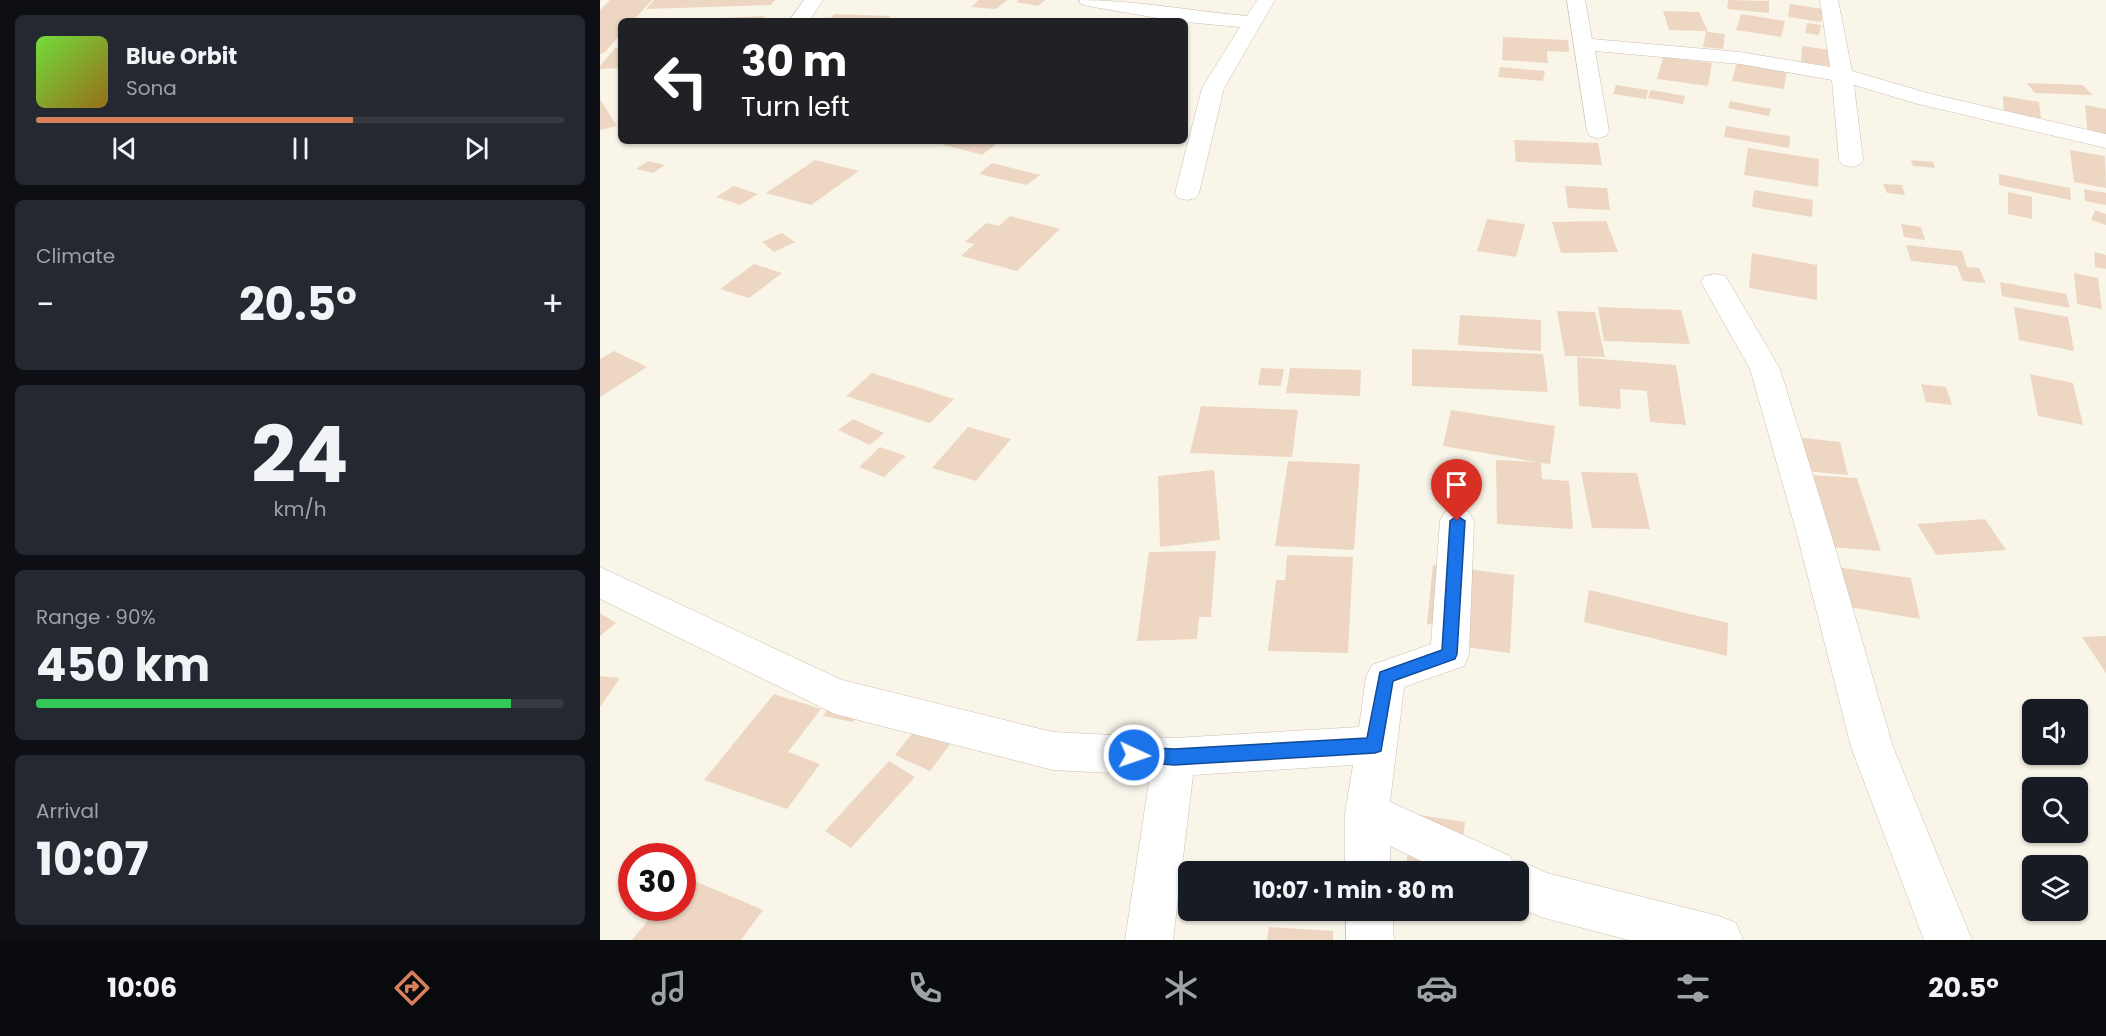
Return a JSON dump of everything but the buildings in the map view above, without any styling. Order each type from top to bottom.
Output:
[{"type":"street","points":[[801,18],[814,0]]},
{"type":"street","points":[[1088,0],[1175,15],[1253,22]]},
{"type":"street","points":[[1187,193],[1213,88],[1266,0]]},
{"type":"street","points":[[1576,0],[1598,131]]},
{"type":"street","points":[[1829,0],[1842,75],[1851,160]]},
{"type":"street","points":[[1585,44],[1740,58],[1842,75],[1926,99],[2106,141]]},
{"type":"street","points":[[1715,282],[1765,369],[1814,534],[1872,747],[1948,940]]},
{"type":"street","points":[[1368,861],[1367,813],[1386,677],[1449,654],[1457,521]]},
{"type":"street","points":[[600,582],[835,696],[1053,751],[1174,757],[1375,745]]},
{"type":"street","points":[[1149,940],[1174,757]]},
{"type":"street","points":[[1367,813],[1470,861]]},
{"type":"street","points":[[1529,888],[1544,895],[1719,940]]},
{"type":"street","points":[[1369,921],[1370,940]]},
{"type":"route","points":[[1134,755],[1174,757],[1375,745],[1386,677],[1449,654],[1457,521]]}]
